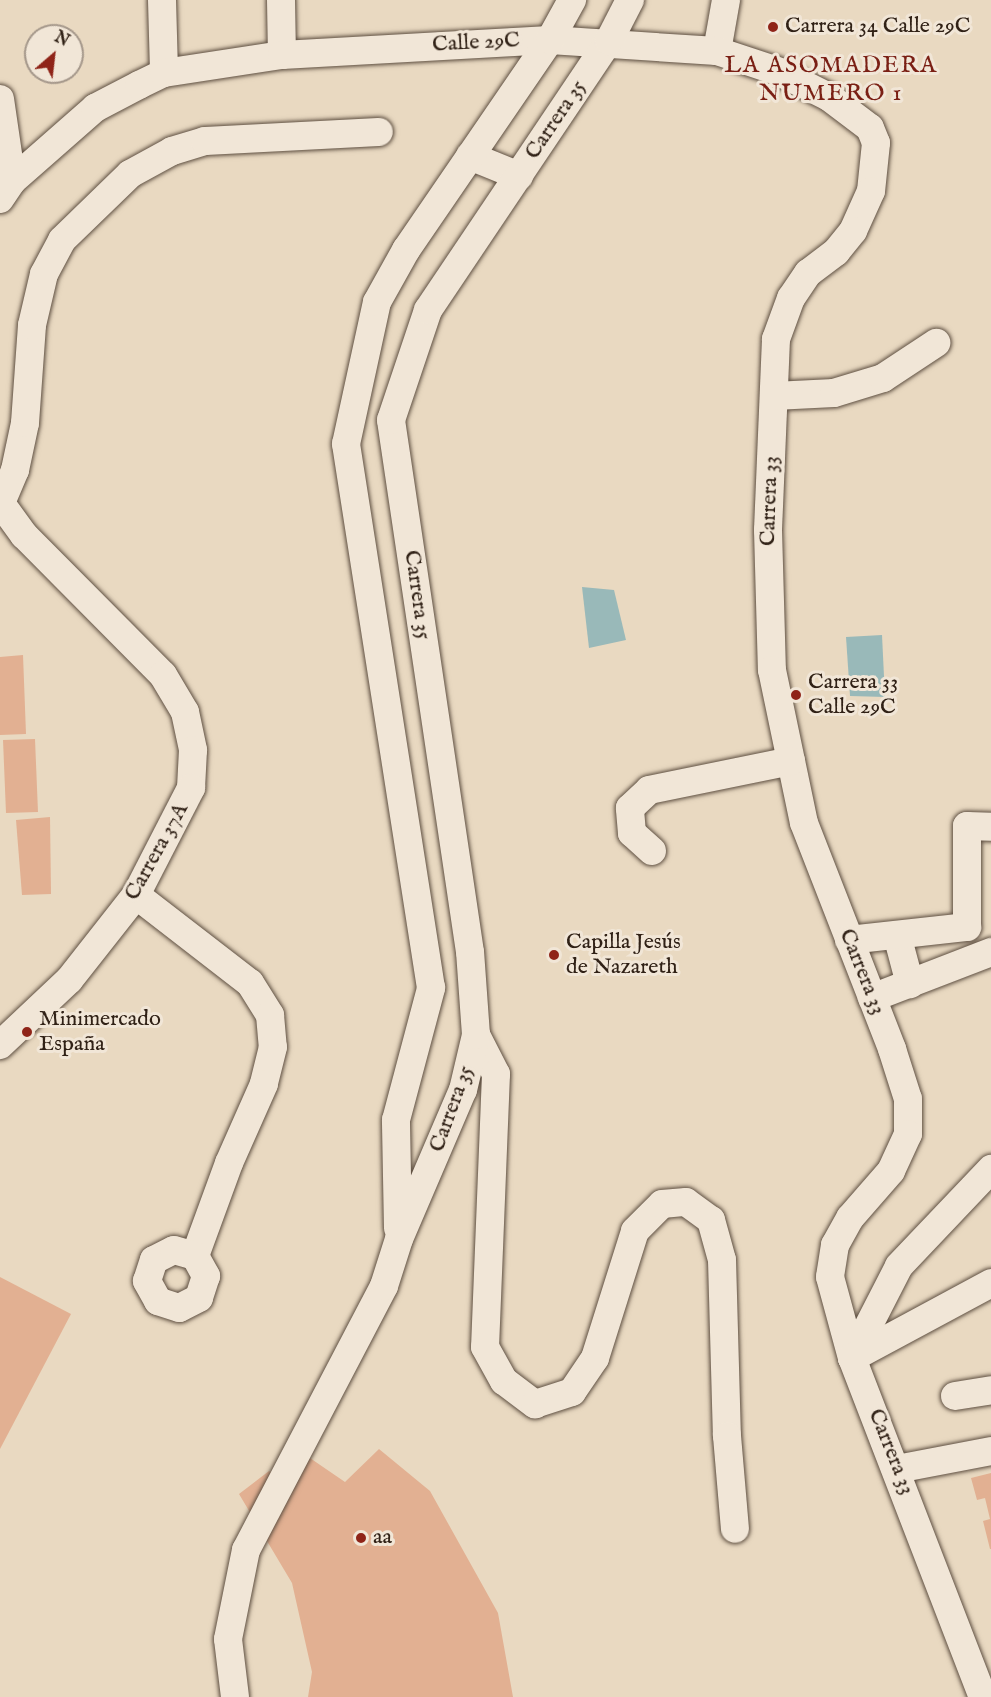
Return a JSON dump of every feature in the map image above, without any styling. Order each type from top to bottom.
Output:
[{"type":"street","points":[[162,0],[164,72]]},
{"type":"street","points":[[280,0],[282,56]]},
{"type":"street","name":"Carrera 35","points":[[399,1239],[396,1120],[431,988],[346,444],[376,302],[406,250],[550,40],[572,0]]},
{"type":"street","name":"Carrera 35","points":[[235,1697],[228,1639],[246,1550],[384,1286],[399,1239],[463,1090],[476,1035],[470,952],[391,420],[428,310],[609,41],[630,0]]},
{"type":"street","points":[[717,51],[726,0]]},
{"type":"street","name":"Calle 29C","points":[[6,190],[95,108],[164,72],[282,56],[550,40],[609,41],[717,51],[777,71],[830,97],[870,128],[876,142],[871,191],[853,231]]},
{"type":"street","points":[[0,99],[6,190]]},
{"type":"street","points":[[1,503],[15,470],[25,423],[32,325],[44,274],[62,240],[130,174],[172,151],[205,141],[379,132]]},
{"type":"street","points":[[470,156],[519,176]]},
{"type":"street","name":"Carrera 33","points":[[853,231],[836,252],[808,273],[791,298],[776,339],[768,530],[772,670],[804,823],[872,998],[908,1099],[908,1134],[891,1171],[850,1218],[835,1245],[830,1277],[852,1358],[897,1469],[983,1697]]},
{"type":"street","points":[[774,396],[834,393],[883,378],[936,343]]},
{"type":"street","name":"Carrera 37A","points":[[0,1045],[69,980],[136,895],[191,788],[193,750],[184,712],[163,675],[24,534],[1,503]]},
{"type":"street","points":[[652,851],[632,833],[630,808],[649,790],[791,760]]},
{"type":"street","points":[[849,940],[967,927],[968,826],[991,827]]},
{"type":"street","points":[[136,895],[250,983],[270,1015],[273,1047],[264,1084],[229,1163],[195,1256]]},
{"type":"street","points":[[897,935],[910,984]]},
{"type":"street","points":[[872,998],[991,952]]},
{"type":"street","points":[[476,1035],[496,1074],[485,1347],[504,1381],[535,1404],[572,1392],[595,1358],[635,1231],[662,1204],[686,1202],[711,1220],[722,1260],[727,1436],[735,1529]]},
{"type":"street","points":[[852,1358],[899,1266],[991,1169]]},
{"type":"street","points":[[852,1358],[991,1283]]},
{"type":"street","points":[[955,1396],[991,1390]]},
{"type":"street","points":[[897,1469],[991,1451]]},
{"type":"water","points":[[582,587],[614,590],[626,640],[589,648]]},
{"type":"water","points":[[882,635],[885,697],[850,696],[846,637]]},
{"type":"building","points":[[23,655],[26,734],[0,735],[0,657]]},
{"type":"building","points":[[35,739],[38,812],[6,813],[3,740]]},
{"type":"building","points":[[50,817],[51,894],[22,895],[16,820]]},
{"type":"building","points":[[0,1277],[71,1314],[0,1449]]},
{"type":"building","name":"aa","points":[[379,1449],[430,1491],[498,1613],[513,1697],[308,1697],[312,1672],[292,1583],[239,1494],[269,1471],[282,1480],[307,1456],[345,1482]]},
{"type":"building","points":[[991,1473],[990,1549],[983,1521],[990,1519],[985,1498],[977,1500],[971,1478]]},
{"type":"place","name":"Carrera 34 Calle 29C","points":[[773,27]]},
{"type":"place","name":"Carrera 33 Calle 29C","points":[[796,695]]},
{"type":"place","name":"Capilla Jesús de Nazareth","points":[[554,955]]},
{"type":"place","name":"Minimercado España","points":[[27,1032]]},
{"type":"place","name":"aa","points":[[361,1538]]},
{"type":"district","name":"LA ASOMADERA NUMERO 1","points":[[831,80]]}]
